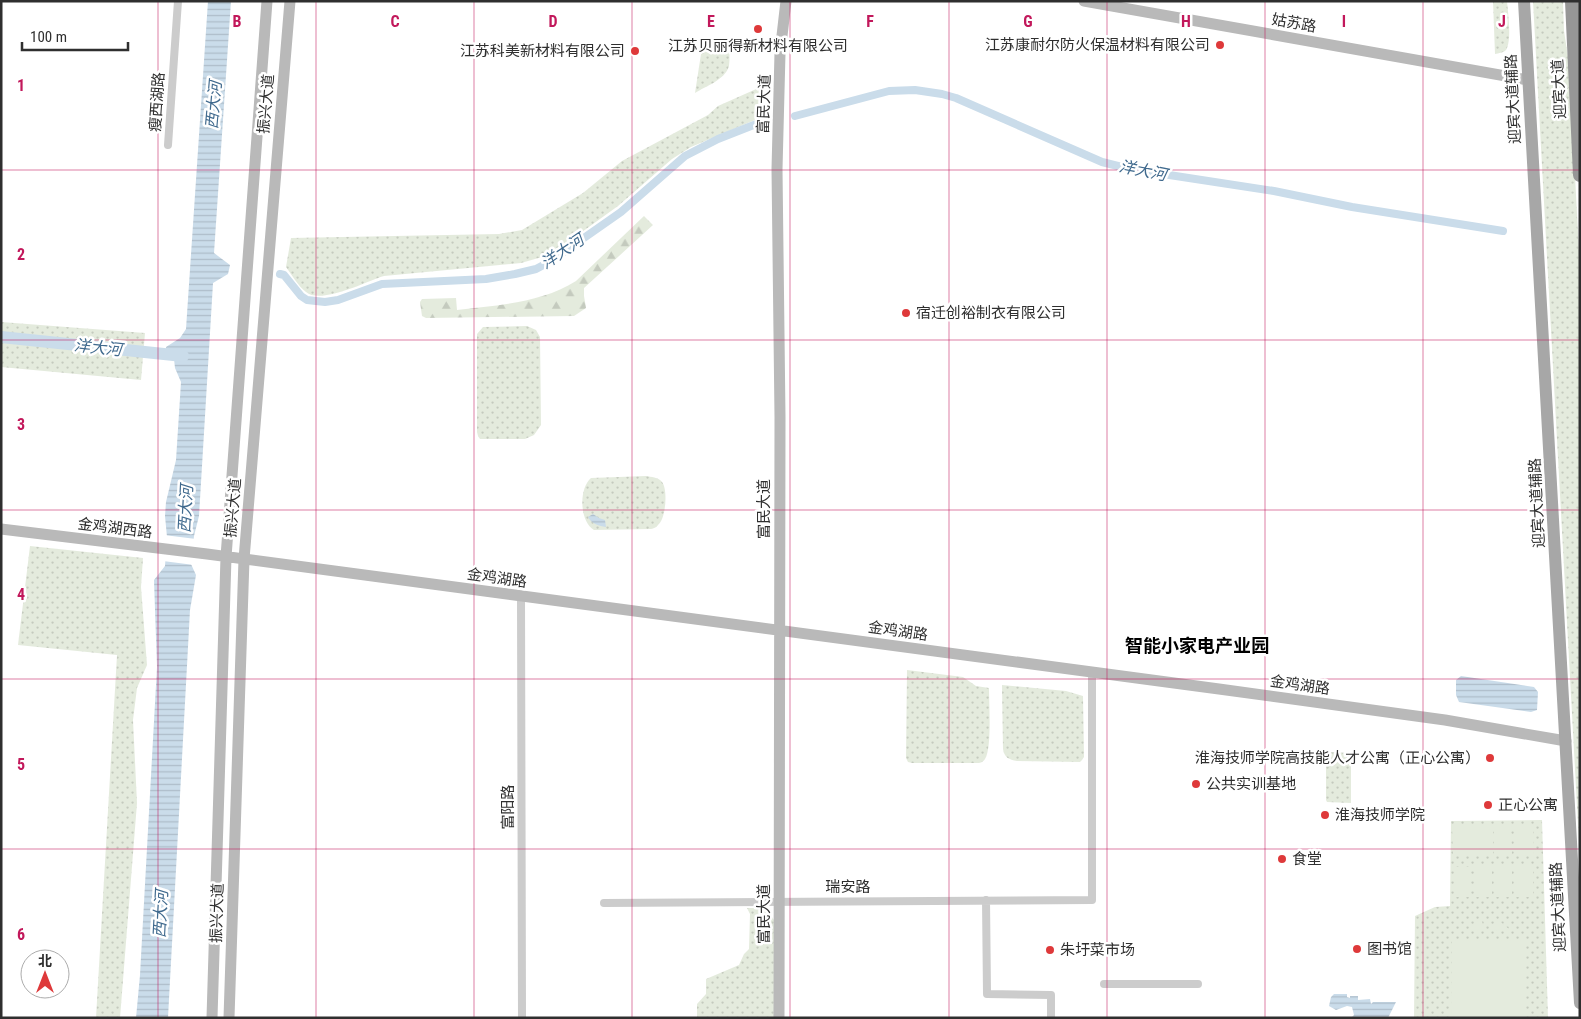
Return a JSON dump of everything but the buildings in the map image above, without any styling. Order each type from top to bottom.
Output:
[{"type":"highway","name":"迎宾大道","points":[[1570,1],[1580,175]]},
{"type":"main road","name":"迎宾大道辅路","points":[[1524,1],[1580,1003]]},
{"type":"street","name":"瘦西湖路","points":[[168,145],[178,1]]},
{"type":"street","name":"振兴大道","points":[[212,1018],[226,556],[267,1]]},
{"type":"street","name":"振兴大道","points":[[229,1018],[244,559],[290,1]]},
{"type":"street","name":"富民大道","points":[[779,1018],[778,630],[780,418],[777,169],[780,53],[786,1]]},
{"type":"street","name":"姑苏路","points":[[1084,1],[1528,80]]},
{"type":"street","name":"金鸡湖西路","points":[[1,529],[226,556]]},
{"type":"street","name":"金鸡湖路","points":[[226,556],[1445,720],[1566,741]]},
{"type":"street","name":"富阳路","points":[[521,596],[522,1018]]},
{"type":"street","name":"瑞安路","points":[[604,903],[1092,900],[1092,672]]},
{"type":"street","points":[[986,900],[987,994],[1051,995],[1051,1018]]},
{"type":"street","points":[[1104,984],[1198,984]]},
{"type":"green space","points":[[1493,1],[1507,1],[1509,26],[1509,40],[1506,50],[1495,54]]},
{"type":"green space","points":[[1533,1],[1563,1],[1564,31],[1569,63],[1580,270],[1580,860]]},
{"type":"green space","points":[[703,41],[730,45],[729,66],[724,75],[719,79],[695,93]]},
{"type":"green space","points":[[763,86],[762,117],[691,147],[672,159],[618,206],[568,242],[542,257],[521,263],[384,276],[344,291],[322,296],[306,292],[286,267],[291,238],[499,234],[522,230],[583,193],[622,161],[708,115],[718,106]]},
{"type":"green space","points":[[644,216],[653,225],[584,288],[586,308],[574,316],[426,318],[422,316],[420,302],[422,299],[456,298],[457,310],[534,299],[563,288],[576,281]]},
{"type":"green space","points":[[1,322],[145,333],[141,380],[1,367]]},
{"type":"green space","points":[[527,326],[536,330],[540,337],[541,425],[534,435],[525,439],[480,439],[477,432],[477,334],[483,327]]},
{"type":"green space","points":[[646,476],[660,480],[665,491],[663,517],[656,527],[651,529],[594,530],[589,526],[582,504],[584,489],[591,478]]},
{"type":"green space","points":[[30,546],[143,558],[141,587],[147,665],[137,688],[133,720],[137,803],[120,1018],[96,1018],[117,655],[18,645]]},
{"type":"green space","points":[[907,670],[963,677],[976,686],[989,688],[989,745],[983,761],[979,763],[908,762],[906,758]]},
{"type":"green space","points":[[1002,685],[1066,691],[1083,696],[1084,757],[1082,760],[1080,762],[1017,761],[1007,758],[1003,749]]},
{"type":"green space","points":[[1327,752],[1351,753],[1351,803],[1327,802],[1326,800]]},
{"type":"green space","points":[[1542,820],[1548,1018],[1414,1018],[1415,916],[1435,907],[1450,906],[1451,821]]},
{"type":"green space","points":[[1516,824],[1533,824],[1534,855],[1516,856]]},
{"type":"green space","points":[[1452,825],[1493,825],[1493,856],[1480,856],[1480,843],[1479,856],[1453,856]]},
{"type":"green space","points":[[1494,825],[1511,825],[1512,856],[1494,856]]},
{"type":"green space","points":[[1475,866],[1492,866],[1492,897],[1475,897]]},
{"type":"green space","points":[[1495,866],[1512,866],[1512,897],[1495,897]]},
{"type":"green space","points":[[1516,866],[1533,866],[1533,897],[1516,897]]},
{"type":"green space","points":[[1454,867],[1471,867],[1471,897],[1454,897]]},
{"type":"green space","points":[[747,908],[764,909],[770,913],[775,922],[775,1018],[697,1018],[697,1004],[706,994],[706,979],[739,965],[744,954],[749,949],[750,914]]},
{"type":"green space","points":[[1496,918],[1510,930],[1491,931]]},
{"type":"green space","points":[[1481,919],[1485,930],[1466,931]]},
{"type":"green space","points":[[1452,940],[1524,941],[1526,945],[1526,1018],[1451,1018]]},
{"type":"water","name":"西大河","points":[[208,1],[231,1],[214,253],[230,265],[228,274],[213,283],[199,516],[194,536],[191,564],[196,575],[190,610],[168,1018],[136,1018],[157,667],[154,580],[165,566],[167,537],[166,502],[176,460],[181,382],[175,368],[174,359],[166,356],[166,347],[180,338],[186,329]]},
{"type":"water","points":[[593,514],[605,520],[606,527],[598,525],[588,517]]},
{"type":"water","points":[[1461,676],[1534,687],[1538,692],[1537,710],[1531,712],[1459,702],[1456,695],[1456,680]]},
{"type":"water","points":[[1334,994],[1347,994],[1347,997],[1350,998],[1350,996],[1358,996],[1358,1000],[1370,999],[1371,1004],[1373,1002],[1396,1002],[1388,1018],[1351,1018],[1354,1015],[1352,1007],[1347,1006],[1336,1010],[1329,1006],[1331,997]]},
{"type":"pier","points":[[164,535],[196,539],[194,565],[163,561]]},
{"type":"waterway","name":"洋大河","points":[[795,116],[889,91],[915,90],[942,94],[956,98],[1102,162],[1130,169],[1274,191],[1352,207],[1503,231]]},
{"type":"waterway","name":"洋大河","points":[[280,274],[284,275],[301,296],[307,300],[325,302],[338,300],[382,284],[486,279],[536,269],[551,261],[621,212],[685,156],[718,139],[764,121]]},
{"type":"waterway","name":"洋大河","points":[[1,337],[183,356]]},
{"type":"place","name":"江苏贝丽得新材料有限公司","points":[[758,29]]},
{"type":"place","name":"江苏康耐尔防火保温材料有限公司","points":[[1220,45]]},
{"type":"place","name":"江苏科美新材料有限公司","points":[[635,51]]},
{"type":"place","name":"宿迁创裕制衣有限公司","points":[[906,313]]},
{"type":"place","name":"淮海技师学院高技能人才公寓（正心公寓）","points":[[1490,758]]},
{"type":"place","name":"公共实训基地","points":[[1196,784]]},
{"type":"place","name":"正心公寓","points":[[1488,805]]},
{"type":"place","name":"淮海技师学院","points":[[1325,815]]},
{"type":"place","name":"食堂","points":[[1282,859]]},
{"type":"place","name":"图书馆","points":[[1357,949]]},
{"type":"place","name":"朱圩菜市场","points":[[1050,950]]},
{"type":"district","name":"智能小家电产业园","points":[[1197,646]]}]
